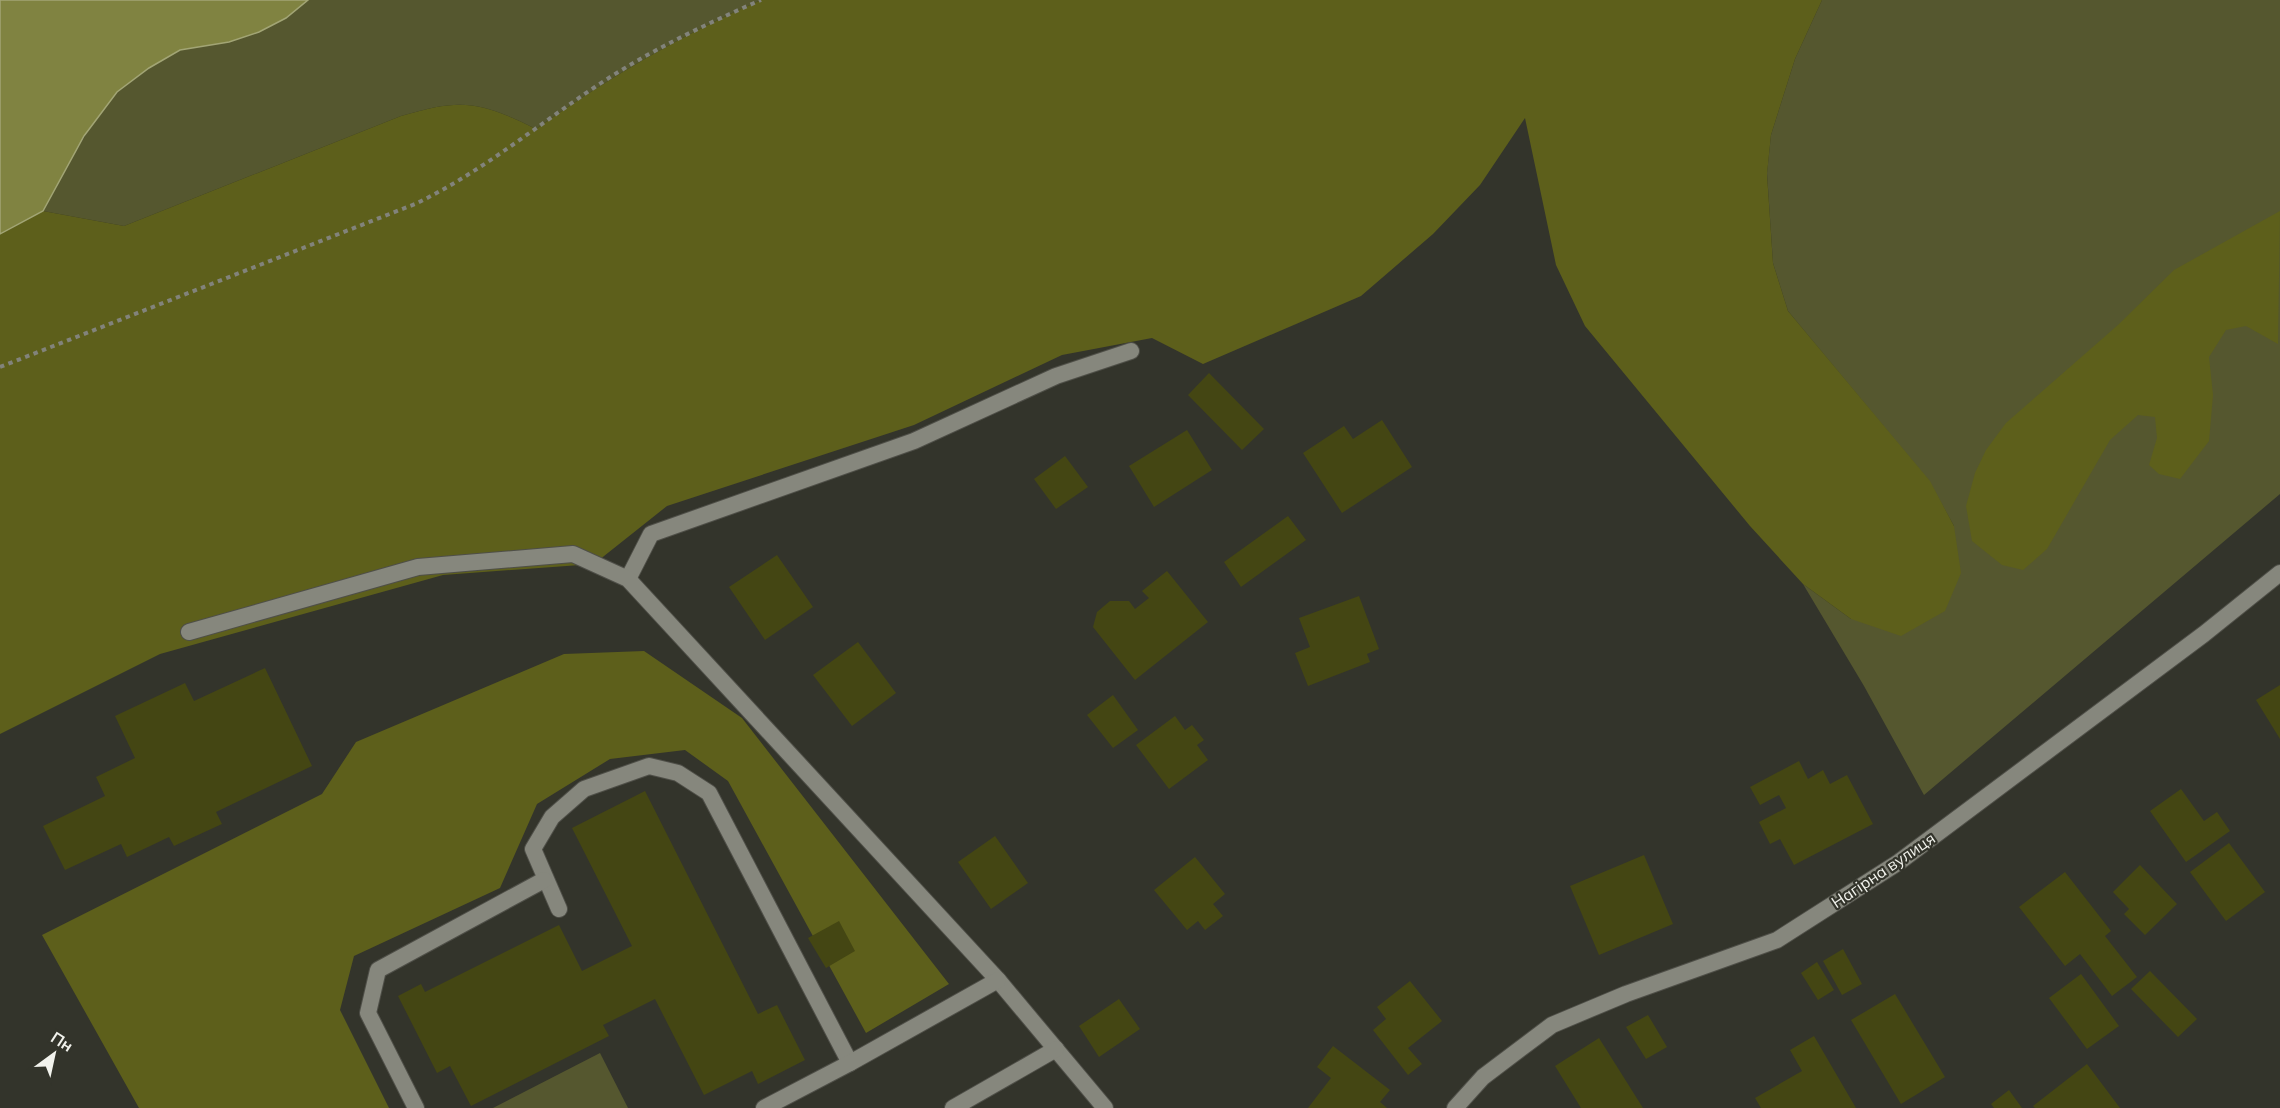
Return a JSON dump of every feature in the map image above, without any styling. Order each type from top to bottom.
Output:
[{"type":"street","points":[[628,579],[651,534],[915,441],[1056,376],[1131,351]]},
{"type":"street","points":[[189,632],[418,567],[573,554],[628,579],[998,980],[1105,1108]]},
{"type":"street","name":"Нагірна вулиця","points":[[1455,1108],[1483,1077],[1552,1025],[1626,994],[1778,940],[1899,862],[2195,641],[2280,573]]},
{"type":"street","points":[[559,909],[544,880],[533,849],[552,817],[584,789],[649,766],[678,773],[709,793],[850,1064]]},
{"type":"street","points":[[416,1108],[368,1013],[378,970],[544,880]]},
{"type":"street","points":[[764,1108],[850,1064],[998,980]]},
{"type":"street","points":[[953,1108],[1056,1049]]},
{"type":"path","points":[[0,367],[415,204],[452,186],[596,86],[664,46],[761,0]]},
{"type":"shaded area","points":[[0,0],[308,0],[286,18],[259,32],[229,42],[180,50],[149,68],[117,92],[84,136],[43,211],[0,234]]},
{"type":"shaded area","points":[[308,0],[761,0],[646,58],[590,92],[536,129],[484,108],[470,105],[440,106],[401,116],[124,226],[43,211],[0,234],[0,187],[75,152],[100,112],[117,92],[149,68],[180,50],[229,42],[286,18]]},
{"type":"shaded area","points":[[761,0],[1822,0],[1795,59],[1771,135],[1767,174],[1773,263],[1788,311],[1930,481],[1954,526],[1961,573],[1945,611],[1901,636],[1851,619],[1803,584],[1750,526],[1585,326],[1556,265],[1525,118],[1480,185],[1433,234],[1361,296],[1203,364],[1152,338],[1062,355],[914,425],[667,506],[594,564],[443,575],[160,654],[0,734],[0,234],[43,211],[124,226],[401,116],[440,106],[470,105],[484,108],[536,129],[590,92],[646,58]]},
{"type":"shaded area","points":[[1822,0],[2280,0],[2280,494],[1924,795],[1864,686],[1803,584],[1851,619],[1954,526],[1929,481],[1788,311],[1773,263],[1767,173],[1771,135],[1795,59]]},
{"type":"shaded area","points":[[2280,211],[2278,344],[2246,326],[2226,330],[2209,357],[2213,395],[2209,441],[2180,479],[2159,474],[2149,465],[2157,438],[2155,417],[2138,415],[2110,440],[2047,549],[2023,570],[2002,565],[1972,541],[1966,506],[1975,473],[1986,450],[2006,423],[2118,325],[2174,270]]},
{"type":"shaded area","points":[[644,651],[742,718],[949,984],[866,1033],[728,781],[685,750],[610,759],[537,804],[500,888],[354,956],[340,1010],[389,1108],[139,1108],[42,935],[322,794],[356,742],[564,654]]},
{"type":"shaded area","points":[[600,1053],[628,1108],[493,1108]]},
{"type":"building","points":[[1209,373],[1264,429],[1242,450],[1188,395]]},
{"type":"building","points":[[1382,420],[1412,467],[1342,513],[1303,453],[1344,426],[1353,439]]},
{"type":"building","points":[[1187,430],[1212,470],[1154,507],[1129,466]]},
{"type":"building","points":[[1065,456],[1088,487],[1056,509],[1034,479]]},
{"type":"building","points":[[1288,516],[1306,540],[1241,587],[1224,562]]},
{"type":"building","points":[[777,555],[813,607],[765,640],[729,587]]},
{"type":"building","points":[[1167,571],[1208,622],[1135,680],[1093,627],[1097,612],[1110,601],[1129,601],[1135,609],[1149,598],[1142,591]]},
{"type":"building","points":[[1359,596],[1379,649],[1367,654],[1370,662],[1308,686],[1295,653],[1310,647],[1299,618]]},
{"type":"building","points":[[858,642],[896,693],[852,726],[813,675]]},
{"type":"building","points":[[265,668],[312,766],[216,812],[222,824],[174,846],[169,837],[127,857],[121,844],[65,870],[43,826],[105,796],[96,777],[135,758],[115,716],[185,683],[194,701]]},
{"type":"building","points":[[2280,685],[2280,739],[2256,700]]},
{"type":"building","points":[[1113,695],[1138,730],[1113,748],[1087,715]]},
{"type":"building","points":[[1175,716],[1185,730],[1192,725],[1204,740],[1197,745],[1208,760],[1169,789],[1136,745]]},
{"type":"building","points":[[1799,761],[1808,779],[1823,770],[1830,784],[1847,775],[1873,824],[1794,865],[1780,839],[1770,844],[1759,822],[1786,808],[1779,795],[1760,805],[1750,787]]},
{"type":"building","points":[[2181,789],[2204,821],[2217,812],[2230,831],[2186,862],[2150,811]]},
{"type":"building","points":[[645,791],[758,1014],[777,1005],[805,1060],[758,1084],[752,1071],[704,1095],[655,999],[603,1025],[609,1036],[471,1106],[450,1066],[437,1073],[398,996],[421,984],[425,992],[559,925],[582,971],[632,946],[572,828]]},
{"type":"building","points":[[995,836],[1028,883],[991,909],[958,862]]},
{"type":"building","points":[[2229,843],[2265,892],[2226,921],[2190,872]]},
{"type":"building","points":[[1644,855],[1673,924],[1599,955],[1570,886]]},
{"type":"building","points":[[1195,857],[1225,894],[1213,904],[1223,916],[1205,930],[1198,921],[1187,930],[1154,890]]},
{"type":"building","points":[[2140,865],[2177,904],[2145,935],[2124,914],[2129,909],[2113,892]]},
{"type":"building","points":[[2065,872],[2111,931],[2105,936],[2137,977],[2112,996],[2080,954],[2065,966],[2019,907]]},
{"type":"building","points":[[839,921],[855,951],[826,968],[808,938]]},
{"type":"building","points":[[1843,949],[1862,984],[1842,995],[1823,961]]},
{"type":"building","points":[[1817,962],[1834,990],[1818,1000],[1801,973]]},
{"type":"building","points":[[2150,971],[2197,1019],[2178,1037],[2131,989]]},
{"type":"building","points":[[2081,974],[2119,1026],[2087,1049],[2049,998]]},
{"type":"building","points":[[1410,981],[1442,1021],[1408,1048],[1422,1064],[1408,1075],[1373,1030],[1386,1019],[1377,1007]]},
{"type":"building","points":[[1895,994],[1945,1077],[1901,1104],[1851,1020]]},
{"type":"building","points":[[1119,999],[1140,1029],[1099,1057],[1079,1026]]},
{"type":"building","points":[[1648,1015],[1667,1047],[1646,1059],[1626,1027]]},
{"type":"building","points":[[1814,1036],[1856,1108],[1761,1108],[1755,1098],[1802,1071],[1790,1050]]},
{"type":"building","points":[[1599,1038],[1643,1108],[1581,1108],[1555,1066]]},
{"type":"building","points":[[1333,1046],[1390,1090],[1380,1102],[1387,1108],[1308,1108],[1331,1078],[1317,1067]]},
{"type":"building","points":[[2087,1064],[2120,1108],[2035,1108],[2033,1106]]},
{"type":"building","points":[[2009,1090],[2022,1108],[1994,1108],[1991,1104]]}]
